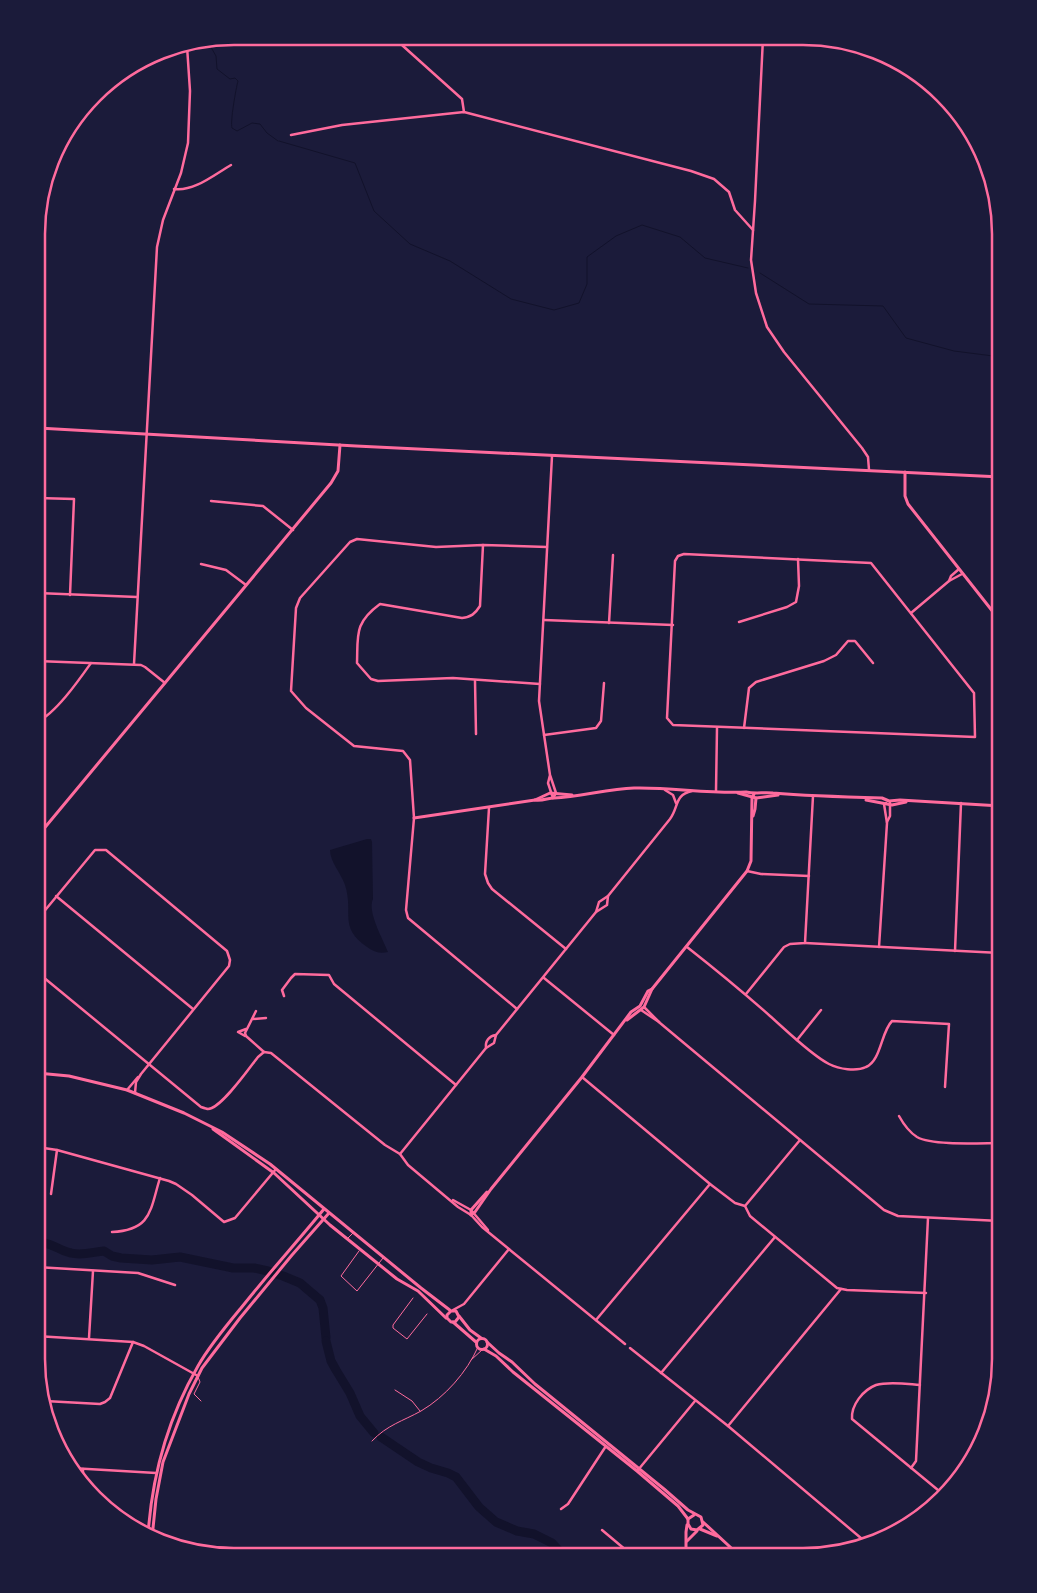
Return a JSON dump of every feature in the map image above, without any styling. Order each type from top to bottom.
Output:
[{"type":"street","points":[[403,45],[462,99],[464,112]]},
{"type":"street","points":[[763,45],[751,260],[756,293],[767,327],[784,352],[862,448],[868,457],[869,470]]},
{"type":"street","points":[[134,664],[158,247],[163,220],[181,173],[188,143],[190,91],[187,51]]},
{"type":"street","points":[[291,135],[342,125],[464,112],[690,171],[714,179],[729,192],[735,210],[753,230]]},
{"type":"street","points":[[174,189],[180,190],[193,187],[231,165]]},
{"type":"street","points":[[45,428],[552,456],[992,477]]},
{"type":"street","points":[[45,827],[292,530],[336,474],[340,445]]},
{"type":"street","points":[[552,456],[540,701],[550,775],[556,793],[553,798]]},
{"type":"street","points":[[905,472],[905,496],[908,504],[992,611]]},
{"type":"street","points":[[45,498],[74,499],[70,595]]},
{"type":"street","points":[[211,501],[263,506],[292,530]]},
{"type":"street","points":[[517,1009],[408,918],[406,910],[414,818],[410,760],[403,751],[354,746],[306,708],[291,691],[296,608],[300,598],[350,542],[357,539],[436,547],[483,545],[547,547]]},
{"type":"street","points":[[483,545],[480,606],[471,617],[462,618],[380,604],[372,610],[358,630],[358,663],[371,679],[378,681],[453,678],[540,684]]},
{"type":"street","points":[[684,554],[798,559],[871,563],[974,693],[975,737],[673,725],[667,718],[676,561],[678,556],[684,554]]},
{"type":"street","points":[[609,623],[613,555]]},
{"type":"street","points":[[739,622],[787,607],[796,602],[799,586],[798,559]]},
{"type":"street","points":[[201,564],[226,570],[246,585]]},
{"type":"street","points":[[949,581],[951,576],[959,569]]},
{"type":"street","points":[[911,613],[949,581],[962,574]]},
{"type":"street","points":[[45,593],[137,597]]},
{"type":"street","points":[[544,620],[673,625]]},
{"type":"street","points":[[744,728],[749,688],[756,682],[824,661],[836,655],[848,641],[855,641],[873,663]]},
{"type":"street","points":[[45,661],[146,666],[165,683]]},
{"type":"street","points":[[45,718],[80,679],[91,663]]},
{"type":"street","points":[[475,681],[476,734]]},
{"type":"street","points":[[544,735],[596,728],[601,721],[604,683]]},
{"type":"street","points":[[716,791],[717,728]]},
{"type":"street","points":[[550,775],[548,783],[553,798]]},
{"type":"street","points":[[535,800],[545,801],[553,798],[634,788],[735,792],[754,797],[782,794],[882,798],[890,803]]},
{"type":"street","points":[[663,789],[677,798]]},
{"type":"street","points":[[596,912],[599,902],[608,896],[676,811],[676,791]]},
{"type":"street","points":[[677,798],[693,791]]},
{"type":"street","points":[[414,818],[535,800],[550,793],[572,796]]},
{"type":"street","points":[[805,943],[813,796]]},
{"type":"street","points":[[472,1213],[582,1077],[631,1012],[642,1007],[648,991],[652,989],[747,871],[750,860],[755,809],[754,797]]},
{"type":"street","points":[[860,798],[884,804],[900,800],[992,805]]},
{"type":"street","points":[[887,823],[890,816],[890,803]]},
{"type":"street","points":[[955,951],[961,803]]},
{"type":"street","points":[[879,947],[887,823],[884,804]]},
{"type":"street","points":[[489,808],[485,874],[488,883],[492,889],[566,949]]},
{"type":"street","points":[[45,910],[95,850],[106,850],[227,951],[230,960],[229,966],[127,1090]]},
{"type":"street","points":[[747,871],[761,874],[809,876]]},
{"type":"street","points":[[56,896],[193,1010]]},
{"type":"street","points":[[400,1154],[486,1048],[494,1043],[496,1035],[596,912],[607,905],[608,896]]},
{"type":"street","points":[[746,994],[784,947],[790,944],[805,943],[992,953]]},
{"type":"street","points":[[686,947],[746,994],[797,1040],[836,1068],[866,1068],[873,1063],[886,1029],[892,1021],[949,1024],[945,1087]]},
{"type":"street","points":[[284,996],[282,990],[295,974],[329,975],[334,984],[456,1085]]},
{"type":"street","points":[[543,977],[614,1035]]},
{"type":"street","points":[[45,979],[200,1107],[214,1108],[225,1098],[264,1052]]},
{"type":"street","points":[[642,1007],[884,1210],[898,1216],[992,1220]]},
{"type":"street","points":[[797,1040],[821,1010]]},
{"type":"street","points":[[246,1036],[245,1032],[256,1011]]},
{"type":"street","points":[[253,1019],[266,1018]]},
{"type":"street","points":[[247,1028],[238,1032],[246,1036],[264,1052],[271,1053],[385,1146],[400,1154],[408,1165],[458,1207],[472,1213],[482,1227],[625,1344]]},
{"type":"street","points":[[486,1048],[488,1039],[496,1035]]},
{"type":"street","points":[[45,1074],[69,1076],[127,1090],[184,1114],[208,1126],[275,1171],[452,1310],[470,1330],[487,1342],[499,1354],[512,1362],[535,1384],[694,1515],[699,1516],[732,1548]]},
{"type":"street","points":[[134,1093],[140,1074]]},
{"type":"street","points":[[582,1077],[710,1184],[735,1203],[746,1206]]},
{"type":"street","points":[[899,1116],[912,1134],[925,1140],[992,1144]]},
{"type":"street","points":[[746,1206],[800,1140]]},
{"type":"street","points":[[45,1148],[160,1178],[176,1184],[224,1222],[235,1218],[275,1171]]},
{"type":"street","points":[[51,1194],[57,1150]]},
{"type":"street","points":[[275,1171],[324,1220],[360,1250],[397,1279],[418,1291],[476,1342],[478,1347],[496,1356],[513,1372],[607,1444]]},
{"type":"street","points":[[112,1232],[135,1228],[146,1220],[150,1214],[160,1178]]},
{"type":"street","points":[[596,1320],[710,1184]]},
{"type":"street","points":[[746,1206],[750,1216],[774,1237],[833,1285],[841,1289],[926,1293]]},
{"type":"street","points":[[149,1527],[151,1499],[163,1446],[184,1392],[218,1335],[324,1209]]},
{"type":"street","points":[[153,1529],[156,1499],[167,1448],[176,1431],[189,1394],[198,1376],[234,1325],[292,1255],[330,1213]]},
{"type":"street","points":[[911,1468],[916,1461],[926,1293],[928,1218]]},
{"type":"street","points":[[661,1374],[774,1237]]},
{"type":"street","points":[[453,1322],[457,1320],[462,1305],[509,1249]]},
{"type":"street","points":[[45,1268],[138,1273],[175,1285]]},
{"type":"street","points":[[90,1338],[93,1271]]},
{"type":"street","points":[[728,1426],[841,1289]]},
{"type":"street","points":[[447,1318],[447,1314],[462,1305]]},
{"type":"street","points":[[45,1336],[133,1342],[144,1346],[198,1376]]},
{"type":"street","points":[[476,1342],[482,1338]]},
{"type":"street","points":[[50,1401],[100,1404],[105,1402],[110,1398],[133,1342]]},
{"type":"street","points":[[483,1350],[488,1346],[487,1342]]},
{"type":"street","points":[[630,1348],[728,1426],[862,1539]]},
{"type":"street","points":[[920,1385],[896,1384],[876,1386],[856,1400],[852,1419],[938,1491]]},
{"type":"street","points":[[638,1469],[696,1400]]},
{"type":"street","points":[[561,1509],[568,1504],[607,1444]]},
{"type":"street","points":[[83,1473],[83,1469],[156,1473],[160,1476]]},
{"type":"street","points":[[638,1469],[678,1506],[688,1519],[687,1548]]},
{"type":"street","points":[[688,1519],[694,1515]]},
{"type":"street","points":[[687,1541],[699,1530],[703,1522]]},
{"type":"street","points":[[688,1524],[691,1529],[720,1538]]},
{"type":"street","points":[[602,1530],[623,1548]]},
{"type":"lane","points":[[347,1239],[353,1232]]},
{"type":"lane","points":[[360,1250],[340,1276],[355,1290],[358,1290],[383,1257]]},
{"type":"lane","points":[[413,1298],[393,1325],[393,1328],[407,1339],[427,1314]]},
{"type":"lane","points":[[471,1361],[478,1347]]},
{"type":"lane","points":[[372,1441],[389,1426],[420,1411],[442,1394],[483,1350]]},
{"type":"lane","points":[[198,1376],[200,1382],[194,1394],[201,1401]]},
{"type":"lane","points":[[395,1390],[412,1401],[420,1411]]},
{"type":"shaded area","points":[[371,839],[372,842],[372,911],[376,926],[388,952],[385,953],[370,949],[358,940],[353,933],[348,919],[345,885],[330,854],[330,850]]},
{"type":"waterway","points":[[211,47],[216,56],[217,69],[230,79],[235,78],[238,81],[232,112],[232,128],[237,131],[252,123],[260,124],[267,133],[278,141]]},
{"type":"waterway","points":[[279,141],[355,163],[374,211],[410,244],[450,261],[511,299],[554,310],[579,303],[587,284],[587,257],[616,236],[642,225],[680,237],[705,258],[748,268]]},
{"type":"waterway","points":[[760,273],[809,304],[883,306],[906,338],[954,351],[992,356]]},
{"type":"waterway","points":[[45,1243],[75,1254],[104,1251],[112,1256],[121,1258],[152,1260],[180,1257],[233,1268],[254,1268],[283,1276],[300,1283],[320,1300],[323,1308],[326,1338]]},
{"type":"waterway","points":[[326,1341],[331,1361],[350,1393],[360,1416],[374,1433]]},
{"type":"waterway","points":[[381,1437],[418,1462],[456,1477],[479,1507],[496,1522],[517,1531],[534,1534],[552,1543],[557,1548]]}]
